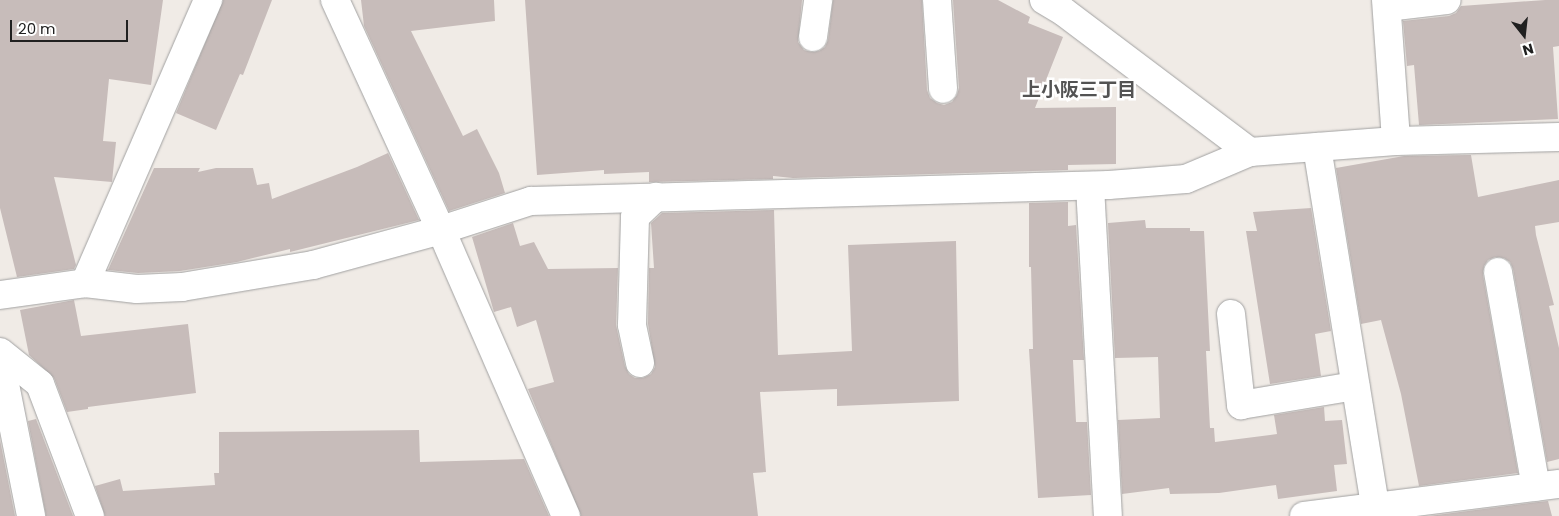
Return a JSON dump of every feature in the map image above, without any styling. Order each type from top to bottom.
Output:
[{"type":"street","points":[[85,283],[208,0]]},
{"type":"street","points":[[335,0],[441,230],[566,516]]},
{"type":"street","points":[[813,37],[818,0]]},
{"type":"street","points":[[937,0],[943,89]]},
{"type":"street","points":[[1044,0],[1064,12],[1250,152]]},
{"type":"street","points":[[1396,141],[1386,4],[1446,0]]},
{"type":"street","points":[[2,287],[85,283],[137,289],[182,287],[313,265],[441,230],[530,201],[1090,186],[1186,178],[1250,152],[1396,141],[1559,137]]},
{"type":"street","points":[[1316,147],[1375,507]]},
{"type":"street","points":[[1090,186],[1108,516]]},
{"type":"street","points":[[640,363],[632,325],[635,217],[656,197]]},
{"type":"street","points":[[1304,516],[1548,485],[1498,272]]},
{"type":"street","points":[[1231,314],[1241,405],[1355,386]]},
{"type":"street","points":[[0,352],[40,384],[90,516]]},
{"type":"street","points":[[0,359],[31,516]]},
{"type":"building","points":[[0,0],[163,0],[151,85],[109,79],[103,141],[116,142],[112,182],[54,177],[76,265],[74,269],[17,277],[0,208]]},
{"type":"building","points":[[223,0],[272,0],[243,75],[240,74],[216,130],[176,113]]},
{"type":"building","points":[[361,0],[494,0],[495,21],[411,31],[463,136],[477,129],[499,173],[505,193],[449,211],[364,26]]},
{"type":"building","points":[[525,0],[802,0],[798,42],[804,50],[811,52],[819,51],[825,47],[828,40],[833,0],[922,0],[927,90],[930,98],[944,105],[952,102],[959,88],[953,0],[998,0],[1030,17],[1028,23],[1063,37],[1035,108],[1116,107],[1116,164],[1068,165],[1068,170],[793,178],[773,176],[773,179],[649,182],[649,172],[604,174],[604,170],[537,175]]},
{"type":"building","points":[[1559,0],[1559,46],[1553,47],[1558,119],[1419,125],[1414,65],[1407,66],[1403,21],[1449,16],[1456,13],[1461,6]]},
{"type":"building","points":[[388,153],[419,220],[290,252],[290,249],[237,262],[180,271],[138,273],[108,270],[154,168],[200,168],[198,172],[216,168],[253,168],[257,185],[269,183],[272,199],[357,167]]},
{"type":"building","points":[[1471,155],[1478,197],[1559,180],[1559,222],[1535,226],[1554,305],[1549,306],[1559,348],[1559,459],[1547,462],[1513,269],[1510,262],[1504,258],[1495,257],[1488,260],[1484,266],[1483,275],[1518,473],[1419,486],[1401,394],[1381,320],[1361,324],[1336,168],[1404,156]]},
{"type":"building","points":[[1068,202],[1068,226],[1076,225],[1084,360],[1073,360],[1076,422],[1087,422],[1091,495],[1038,498],[1029,349],[1033,349],[1031,267],[1029,267],[1029,203]]},
{"type":"building","points":[[1311,208],[1331,331],[1315,334],[1321,376],[1270,384],[1246,231],[1257,231],[1253,212]]},
{"type":"building","points":[[774,210],[778,355],[852,351],[848,245],[956,241],[959,401],[837,406],[837,389],[760,392],[766,472],[753,473],[758,516],[581,516],[528,389],[554,382],[536,320],[517,327],[511,307],[494,312],[472,237],[513,223],[520,246],[534,242],[548,269],[618,268],[616,325],[625,366],[629,374],[635,378],[643,378],[651,374],[655,367],[648,324],[649,268],[654,268],[651,223],[662,213]]},
{"type":"building","points":[[1145,220],[1146,228],[1190,228],[1190,231],[1204,231],[1210,351],[1206,351],[1210,428],[1214,428],[1215,442],[1277,434],[1274,415],[1324,407],[1325,421],[1342,420],[1347,464],[1334,465],[1337,491],[1278,499],[1276,485],[1219,493],[1170,494],[1169,488],[1122,494],[1118,420],[1160,418],[1158,357],[1115,358],[1108,223]]},
{"type":"building","points":[[74,300],[81,336],[188,324],[196,393],[88,407],[88,409],[67,412],[54,378],[29,355],[20,310]]},
{"type":"building","points":[[36,419],[73,516],[46,516],[28,421]]},
{"type":"building","points":[[419,430],[420,462],[524,459],[549,516],[105,516],[95,486],[120,479],[123,491],[215,485],[214,473],[219,473],[219,432]]},
{"type":"building","points":[[0,440],[15,516],[0,516]]},
{"type":"building","points":[[1548,501],[1552,516],[1429,516],[1538,502]]},
{"type":"district","name":"上小阪三丁目","points":[[1079,90]]}]
